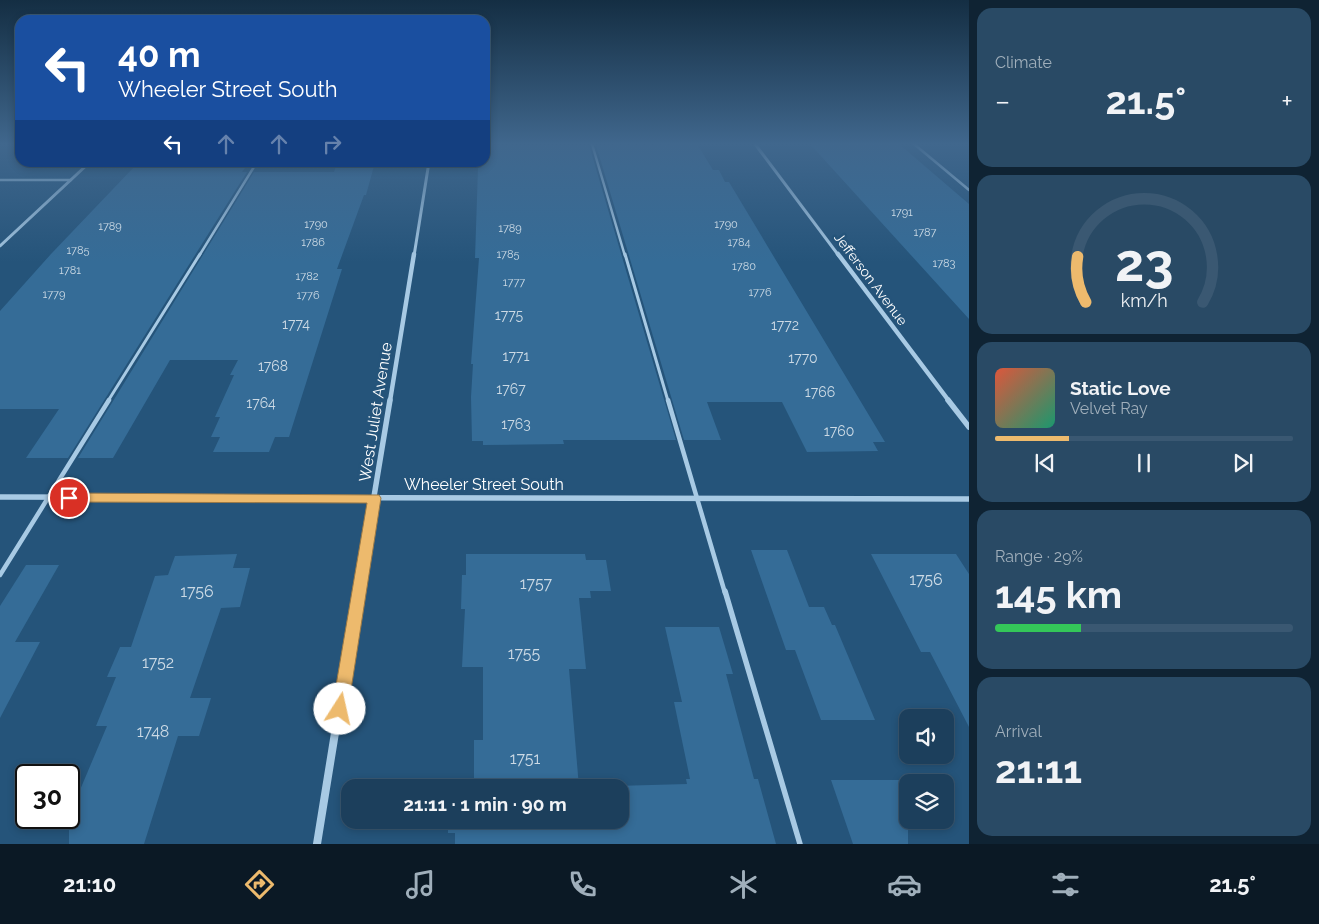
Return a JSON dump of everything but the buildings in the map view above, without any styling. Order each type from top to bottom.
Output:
[{"type":"street","points":[[0,246],[68,183]]},
{"type":"street","name":"West Juliet Avenue","points":[[317,844],[426,183]]},
{"type":"street","name":"Jefferson Avenue","points":[[785,183],[969,427]]},
{"type":"street","name":"Wheeler Street South","points":[[0,498],[969,499]]},
{"type":"lane","points":[[0,575],[244,183]]},
{"type":"lane","points":[[604,183],[800,844]]},
{"type":"route","points":[[69,498],[374,498],[340,709]]}]
